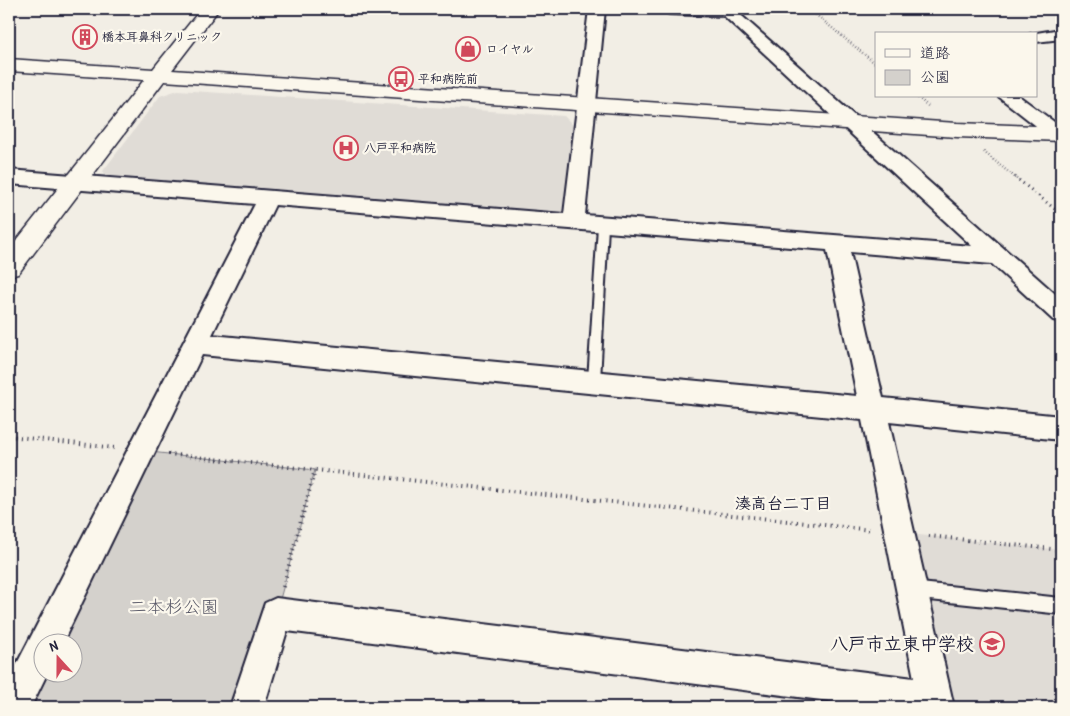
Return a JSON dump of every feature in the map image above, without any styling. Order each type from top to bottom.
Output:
[{"type":"street","points":[[9,268],[210,9]]},
{"type":"street","points":[[574,223],[598,9]]},
{"type":"street","points":[[670,9],[728,12],[1061,313]]},
{"type":"street","points":[[1038,37],[1061,34]]},
{"type":"street","points":[[9,65],[957,130],[1061,135]]},
{"type":"street","points":[[1010,98],[1061,135]]},
{"type":"street","points":[[9,177],[603,226],[998,256]]},
{"type":"street","points":[[50,634],[268,198]]},
{"type":"street","points":[[247,707],[276,614],[936,703],[837,244]]},
{"type":"street","points":[[195,344],[594,381],[1061,428]]},
{"type":"street","points":[[13,707],[32,669]]},
{"type":"lane","points":[[594,381],[603,226]]},
{"type":"lane","points":[[911,590],[1061,606]]},
{"type":"path","points":[[809,9],[848,9]]},
{"type":"path","points":[[809,9],[875,63]]},
{"type":"path","points":[[918,98],[1061,214]]},
{"type":"path","points":[[9,436],[1061,550]]},
{"type":"path","points":[[276,614],[315,470]]},
{"type":"shaded area","name":"八戸平和病院","points":[[178,90],[564,116],[574,126],[562,215],[106,177],[103,171],[160,96]]},
{"type":"shaded area","name":"八戸市立東中学校","points":[[900,533],[1061,550],[1061,707],[937,707]]},
{"type":"green space","name":"二本杉公園","points":[[141,451],[315,470],[276,614],[247,707],[13,707],[32,669],[32,684],[82,684],[82,634],[50,634]]},
{"type":"place","name":"橋本耳鼻科クリニック","points":[[85,37]]},
{"type":"place","name":"ロイヤル","points":[[468,49]]},
{"type":"place","name":"平和病院前","points":[[401,79]]},
{"type":"place","name":"八戸平和病院","points":[[346,148]]},
{"type":"place","name":"八戸市立東中学校","points":[[992,644]]},
{"type":"district","name":"湊高台二丁目","points":[[783,503]]}]
